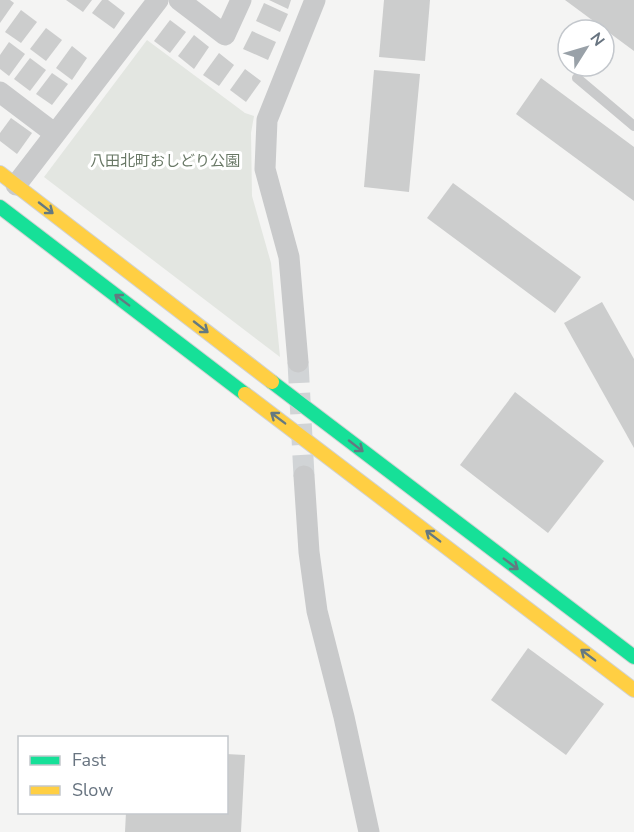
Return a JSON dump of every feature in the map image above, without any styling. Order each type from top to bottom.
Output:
[{"type":"street","points":[[158,0],[54,133],[8,179],[634,657]]},
{"type":"street","points":[[179,0],[225,35],[241,0]]},
{"type":"street","points":[[298,362],[289,257],[265,169],[267,120],[315,0]]},
{"type":"street","points":[[0,92],[54,133]]},
{"type":"street","points":[[0,207],[634,690]]},
{"type":"street","points":[[304,476],[309,552],[317,611],[344,717],[369,832]]},
{"type":"lane","points":[[577,78],[634,126]]},
{"type":"green space","name":"八田北町おしどり公園","points":[[147,40],[245,113],[254,116],[251,133],[252,196],[271,263],[280,357],[44,177]]},
{"type":"building","points":[[0,0],[10,0],[14,3],[0,23]]},
{"type":"building","points":[[66,0],[92,0],[83,12]]},
{"type":"building","points":[[102,0],[108,0],[125,13],[114,29],[92,13]]},
{"type":"building","points":[[269,0],[291,0],[288,9]]},
{"type":"building","points":[[384,0],[430,0],[425,61],[379,57]]},
{"type":"building","points":[[565,0],[634,0],[634,51],[616,38],[616,18],[589,18]]},
{"type":"building","points":[[264,3],[288,14],[280,32],[256,21]]},
{"type":"building","points":[[21,10],[37,22],[21,43],[5,32]]},
{"type":"building","points":[[170,20],[186,32],[170,53],[154,41]]},
{"type":"building","points":[[46,28],[62,40],[46,61],[30,49]]},
{"type":"building","points":[[252,31],[276,42],[268,60],[243,49]]},
{"type":"building","points":[[194,35],[209,47],[194,69],[178,56]]},
{"type":"building","points":[[9,42],[25,54],[9,76],[0,69],[0,55]]},
{"type":"building","points":[[72,46],[87,58],[72,80],[56,68]]},
{"type":"building","points":[[219,53],[234,65],[219,86],[203,75]]},
{"type":"building","points":[[30,58],[46,70],[30,91],[14,79]]},
{"type":"building","points":[[245,69],[261,81],[246,102],[230,90]]},
{"type":"building","points":[[374,70],[420,74],[409,192],[364,187]]},
{"type":"building","points":[[52,73],[68,84],[52,105],[36,94]]},
{"type":"building","points":[[541,78],[634,147],[634,201],[516,114]]},
{"type":"building","points":[[11,118],[32,133],[17,154],[0,141],[0,133]]},
{"type":"building","points":[[453,183],[581,277],[555,313],[427,218]]},
{"type":"building","points":[[602,302],[634,359],[634,448],[564,323]]},
{"type":"building","points":[[515,392],[604,461],[548,533],[460,465]]},
{"type":"building","points":[[528,648],[604,704],[566,755],[491,700]]},
{"type":"building","points":[[228,754],[245,755],[241,832],[125,832],[126,814],[228,814]]},
{"type":"tunnel","points":[[298,362],[304,476]]},
{"type":"traffic: fast","points":[[0,207],[245,394]]},
{"type":"traffic: fast","points":[[272,382],[634,657]]},
{"type":"traffic: slow","points":[[0,173],[272,382]]},
{"type":"traffic: slow","points":[[245,394],[634,690]]}]
